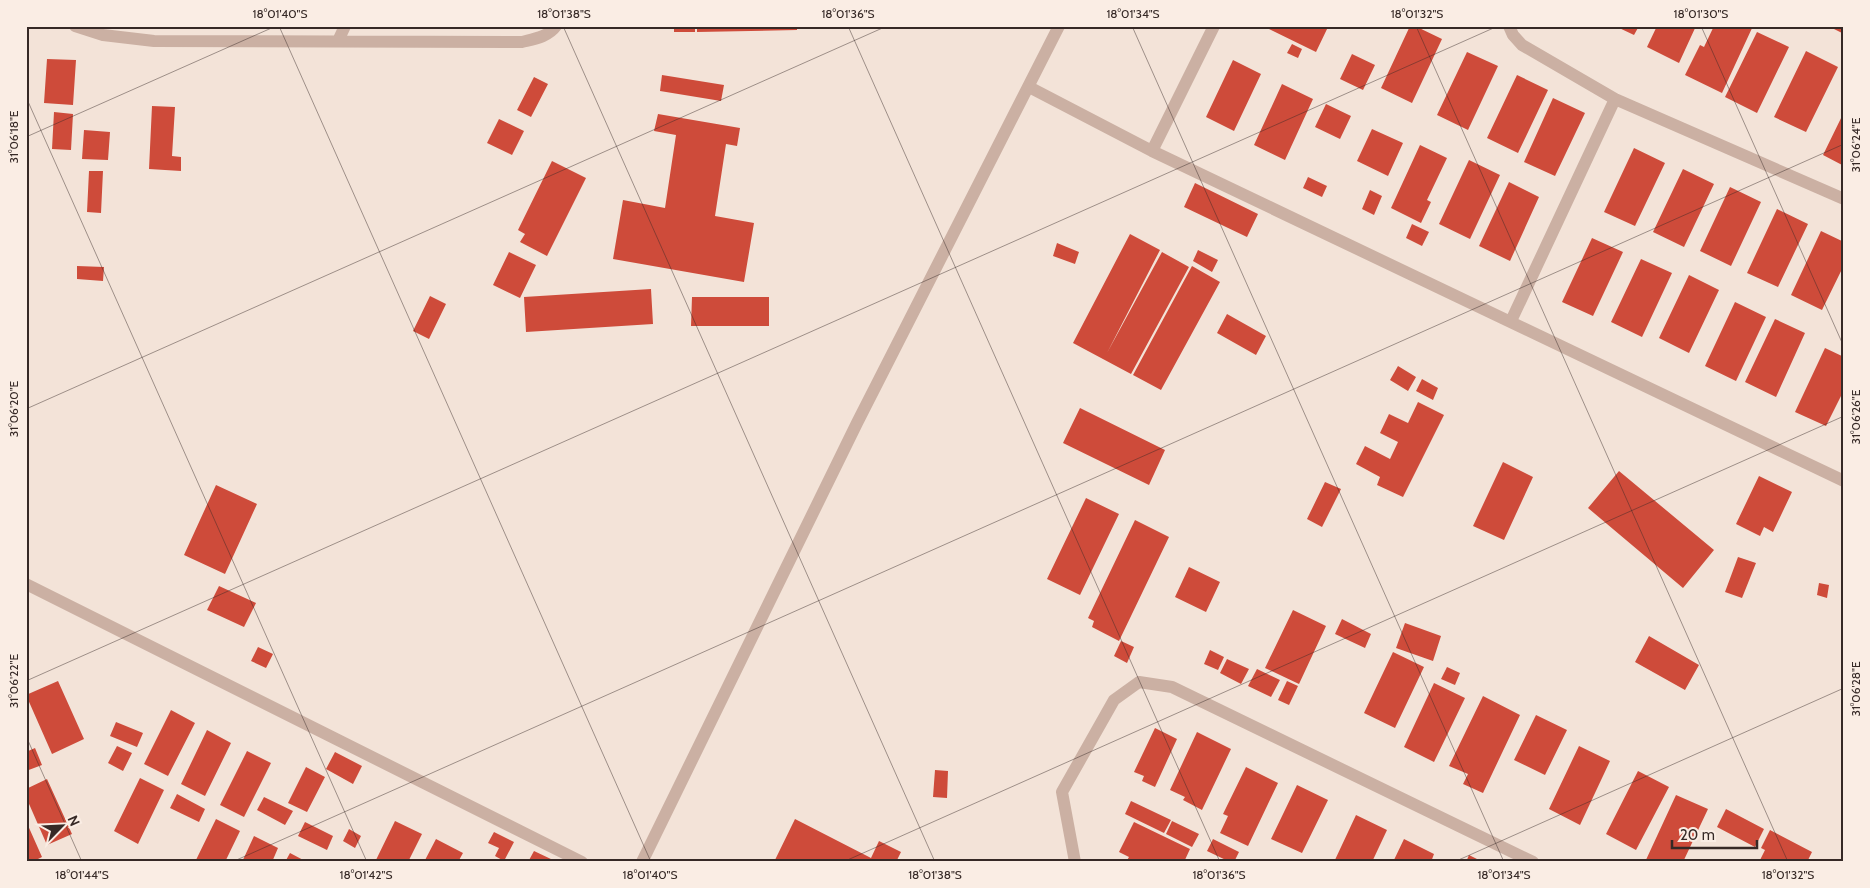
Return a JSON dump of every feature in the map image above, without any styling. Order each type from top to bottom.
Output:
[{"type":"street","points":[[75,26],[154,41],[522,42],[539,38],[553,31],[556,26]]},
{"type":"street","points":[[338,41],[345,26]]},
{"type":"street","points":[[642,862],[858,423],[1059,26]]},
{"type":"street","points":[[1152,151],[1214,26]]},
{"type":"street","points":[[1509,26],[1513,35],[1522,45],[1615,99],[1844,199]]},
{"type":"street","points":[[1029,87],[1152,151],[1844,481]]},
{"type":"street","points":[[1511,321],[1615,99]]},
{"type":"street","points":[[26,584],[582,862]]},
{"type":"street","points":[[1075,862],[1062,792],[1114,700],[1139,682],[1172,687],[1534,862]]},
{"type":"building","points":[[674,26],[695,26],[695,32],[674,32]]},
{"type":"building","points":[[697,26],[797,26],[797,30],[697,32]]},
{"type":"building","points":[[1263,26],[1327,26],[1328,27],[1316,52]]},
{"type":"building","points":[[1410,26],[1415,26],[1442,39],[1412,103],[1381,88]]},
{"type":"building","points":[[1615,26],[1639,26],[1634,35]]},
{"type":"building","points":[[1657,26],[1696,26],[1679,63],[1647,47]]},
{"type":"building","points":[[1714,26],[1753,26],[1722,93],[1685,75],[1700,45],[1704,47]]},
{"type":"building","points":[[1828,26],[1844,26],[1844,34]]},
{"type":"building","points":[[1757,32],[1789,47],[1757,113],[1725,97]]},
{"type":"building","points":[[1292,44],[1302,49],[1298,58],[1287,53]]},
{"type":"building","points":[[1806,51],[1838,67],[1806,132],[1774,117]]},
{"type":"building","points":[[1467,52],[1498,66],[1468,130],[1437,115]]},
{"type":"building","points":[[1352,54],[1375,65],[1363,90],[1340,79]]},
{"type":"building","points":[[47,59],[76,60],[73,105],[44,103]]},
{"type":"building","points":[[1233,60],[1261,74],[1234,131],[1206,117]]},
{"type":"building","points":[[662,75],[724,85],[721,101],[660,91]]},
{"type":"building","points":[[1517,75],[1548,90],[1518,153],[1487,138]]},
{"type":"building","points":[[534,77],[548,84],[531,117],[517,110]]},
{"type":"building","points":[[1282,84],[1313,99],[1285,160],[1254,145]]},
{"type":"building","points":[[1553,98],[1585,113],[1555,176],[1524,162]]},
{"type":"building","points":[[1326,104],[1351,116],[1340,139],[1315,127]]},
{"type":"building","points":[[152,106],[175,107],[172,156],[181,157],[181,171],[149,169]]},
{"type":"building","points":[[54,112],[73,114],[71,150],[52,149]]},
{"type":"building","points":[[1844,112],[1844,166],[1823,155]]},
{"type":"building","points":[[658,114],[740,128],[737,146],[726,144],[715,216],[754,223],[744,282],[613,259],[623,200],[665,208],[676,135],[654,131]]},
{"type":"building","points":[[499,119],[524,131],[512,155],[487,143]]},
{"type":"building","points":[[1372,129],[1403,143],[1388,176],[1357,161]]},
{"type":"building","points":[[84,130],[110,132],[108,160],[82,159]]},
{"type":"building","points":[[1420,145],[1447,158],[1427,200],[1431,202],[1421,223],[1391,208]]},
{"type":"building","points":[[1634,148],[1665,163],[1635,226],[1604,212]]},
{"type":"building","points":[[1469,160],[1500,175],[1470,239],[1439,224]]},
{"type":"building","points":[[552,161],[586,178],[547,256],[520,242],[525,234],[518,230]]},
{"type":"building","points":[[1683,169],[1714,184],[1684,247],[1653,232]]},
{"type":"building","points":[[89,171],[103,171],[101,213],[87,212]]},
{"type":"building","points":[[1308,177],[1327,186],[1322,197],[1303,188]]},
{"type":"building","points":[[1509,182],[1539,197],[1510,261],[1479,246]]},
{"type":"building","points":[[1195,183],[1258,214],[1247,237],[1184,207]]},
{"type":"building","points":[[1730,187],[1761,202],[1731,266],[1700,251]]},
{"type":"building","points":[[1370,190],[1382,196],[1374,215],[1362,209]]},
{"type":"building","points":[[1777,209],[1808,224],[1778,287],[1747,273]]},
{"type":"building","points":[[1412,224],[1429,232],[1422,246],[1406,238]]},
{"type":"building","points":[[1821,231],[1844,242],[1844,265],[1822,310],[1791,295]]},
{"type":"building","points":[[1130,234],[1160,250],[1107,353],[1162,252],[1189,267],[1131,374],[1073,343]]},
{"type":"building","points":[[1592,238],[1623,252],[1593,316],[1562,302]]},
{"type":"building","points":[[1057,243],[1079,252],[1075,264],[1053,256]]},
{"type":"building","points":[[1198,250],[1218,260],[1212,272],[1193,261]]},
{"type":"building","points":[[509,252],[536,265],[520,298],[493,285]]},
{"type":"building","points":[[1641,259],[1672,273],[1642,337],[1611,322]]},
{"type":"building","points":[[77,266],[104,267],[103,281],[77,279]]},
{"type":"building","points":[[1192,266],[1220,282],[1161,390],[1133,375]]},
{"type":"building","points":[[1689,275],[1719,290],[1689,353],[1659,338]]},
{"type":"building","points":[[651,289],[653,324],[526,332],[524,297]]},
{"type":"building","points":[[430,296],[446,304],[429,339],[413,331]]},
{"type":"building","points":[[692,297],[769,297],[769,326],[691,326]]},
{"type":"building","points":[[1735,302],[1766,317],[1736,381],[1705,366]]},
{"type":"building","points":[[1227,314],[1266,336],[1256,355],[1217,333]]},
{"type":"building","points":[[1775,319],[1805,333],[1776,397],[1745,382]]},
{"type":"building","points":[[1825,348],[1844,357],[1844,390],[1826,426],[1795,412]]},
{"type":"building","points":[[1398,366],[1416,377],[1408,391],[1390,380]]},
{"type":"building","points":[[1422,379],[1438,388],[1433,400],[1416,391]]},
{"type":"building","points":[[1418,402],[1444,415],[1403,497],[1377,485],[1380,477],[1356,464],[1365,446],[1390,459],[1398,442],[1380,433],[1389,414],[1408,423]]},
{"type":"building","points":[[1080,408],[1165,450],[1149,485],[1063,443]]},
{"type":"building","points":[[1503,462],[1533,477],[1504,540],[1473,526]]},
{"type":"building","points":[[1619,471],[1714,550],[1683,588],[1588,508]]},
{"type":"building","points":[[1759,476],[1792,492],[1773,532],[1764,527],[1760,536],[1736,524]]},
{"type":"building","points":[[1325,482],[1341,489],[1322,527],[1307,519]]},
{"type":"building","points":[[216,485],[257,504],[225,574],[184,555]]},
{"type":"building","points":[[1086,498],[1119,514],[1080,595],[1047,579]]},
{"type":"building","points":[[1135,520],[1169,537],[1119,641],[1092,627],[1094,621],[1088,618]]},
{"type":"building","points":[[1738,557],[1756,563],[1742,598],[1725,592]]},
{"type":"building","points":[[1189,567],[1220,582],[1206,612],[1175,597]]},
{"type":"building","points":[[1819,583],[1829,585],[1827,598],[1817,595]]},
{"type":"building","points":[[219,586],[256,603],[244,627],[207,610]]},
{"type":"building","points":[[1293,610],[1326,626],[1299,684],[1265,668]]},
{"type":"building","points":[[1342,619],[1371,634],[1365,648],[1335,634]]},
{"type":"building","points":[[1405,623],[1441,636],[1433,661],[1396,648]]},
{"type":"building","points":[[1649,636],[1699,665],[1685,690],[1635,662]]},
{"type":"building","points":[[1121,641],[1134,647],[1127,663],[1114,656]]},
{"type":"building","points":[[258,647],[273,654],[266,668],[251,661]]},
{"type":"building","points":[[1210,650],[1224,657],[1218,670],[1204,664]]},
{"type":"building","points":[[1393,652],[1424,667],[1395,728],[1364,713]]},
{"type":"building","points":[[1227,659],[1249,669],[1241,684],[1220,673]]},
{"type":"building","points":[[1447,667],[1460,673],[1455,685],[1441,679]]},
{"type":"building","points":[[1257,669],[1280,680],[1271,697],[1248,686]]},
{"type":"building","points":[[58,681],[84,739],[52,754],[26,695]]},
{"type":"building","points":[[1287,681],[1298,686],[1289,705],[1278,700]]},
{"type":"building","points":[[1434,683],[1465,698],[1434,762],[1404,747]]},
{"type":"building","points":[[1483,696],[1520,715],[1483,793],[1463,784],[1468,774],[1449,766]]},
{"type":"building","points":[[171,710],[195,723],[168,776],[144,764]]},
{"type":"building","points":[[1536,715],[1567,730],[1545,775],[1514,760]]},
{"type":"building","points":[[116,722],[143,733],[137,747],[110,736]]},
{"type":"building","points":[[1155,728],[1177,739],[1155,787],[1142,781],[1144,776],[1134,772]]},
{"type":"building","points":[[207,730],[231,743],[205,796],[181,784]]},
{"type":"building","points":[[1197,732],[1231,749],[1202,810],[1183,800],[1185,797],[1170,790]]},
{"type":"building","points":[[117,746],[132,753],[123,771],[108,763]]},
{"type":"building","points":[[1579,746],[1610,761],[1580,825],[1549,809]]},
{"type":"building","points":[[35,748],[42,765],[26,771],[26,752]]},
{"type":"building","points":[[247,751],[271,763],[244,817],[220,805]]},
{"type":"building","points":[[335,752],[362,766],[353,784],[326,769]]},
{"type":"building","points":[[306,767],[325,777],[307,812],[288,803]]},
{"type":"building","points":[[1246,767],[1278,783],[1248,846],[1220,833],[1228,816],[1223,814]]},
{"type":"building","points":[[935,770],[948,771],[947,798],[933,797]]},
{"type":"building","points":[[1638,771],[1669,787],[1636,850],[1606,834]]},
{"type":"building","points":[[140,778],[164,790],[138,844],[114,831]]},
{"type":"building","points":[[47,779],[72,834],[47,845],[26,797],[26,789]]},
{"type":"building","points":[[1297,785],[1328,800],[1302,853],[1271,839]]},
{"type":"building","points":[[177,794],[205,809],[199,822],[170,808]]},
{"type":"building","points":[[1676,795],[1708,809],[1683,862],[1645,862]]},
{"type":"building","points":[[264,797],[293,811],[285,825],[257,810]]},
{"type":"building","points":[[1131,801],[1171,820],[1164,833],[1125,814]]},
{"type":"building","points":[[1726,809],[1764,829],[1755,847],[1717,827]]},
{"type":"building","points":[[1356,815],[1387,830],[1372,862],[1334,862]]},
{"type":"building","points":[[216,819],[240,831],[225,862],[195,862]]},
{"type":"building","points":[[795,819],[871,858],[879,841],[901,852],[896,862],[774,862]]},
{"type":"building","points":[[26,821],[42,857],[32,862],[26,862]]},
{"type":"building","points":[[395,821],[422,834],[408,862],[375,862]]},
{"type":"building","points":[[1172,821],[1199,834],[1192,847],[1166,834]]},
{"type":"building","points":[[305,822],[333,836],[327,850],[298,836]]},
{"type":"building","points":[[1134,822],[1190,849],[1184,862],[1126,862],[1129,857],[1119,852]]},
{"type":"building","points":[[349,829],[361,836],[355,848],[343,841]]},
{"type":"building","points":[[1770,830],[1812,852],[1807,862],[1759,862],[1765,850],[1761,848]]},
{"type":"building","points":[[494,832],[514,842],[504,861],[495,856],[499,848],[488,843]]},
{"type":"building","points":[[254,836],[278,848],[272,862],[242,862]]},
{"type":"building","points":[[436,839],[463,853],[458,862],[424,862]]},
{"type":"building","points":[[1213,839],[1239,852],[1234,862],[1230,862],[1207,851]]},
{"type":"building","points":[[1404,839],[1434,854],[1431,862],[1393,862]]},
{"type":"building","points":[[534,851],[553,860],[552,862],[528,862]]},
{"type":"building","points":[[290,853],[307,862],[285,862]]},
{"type":"building","points":[[1469,855],[1483,862],[1466,862]]}]
